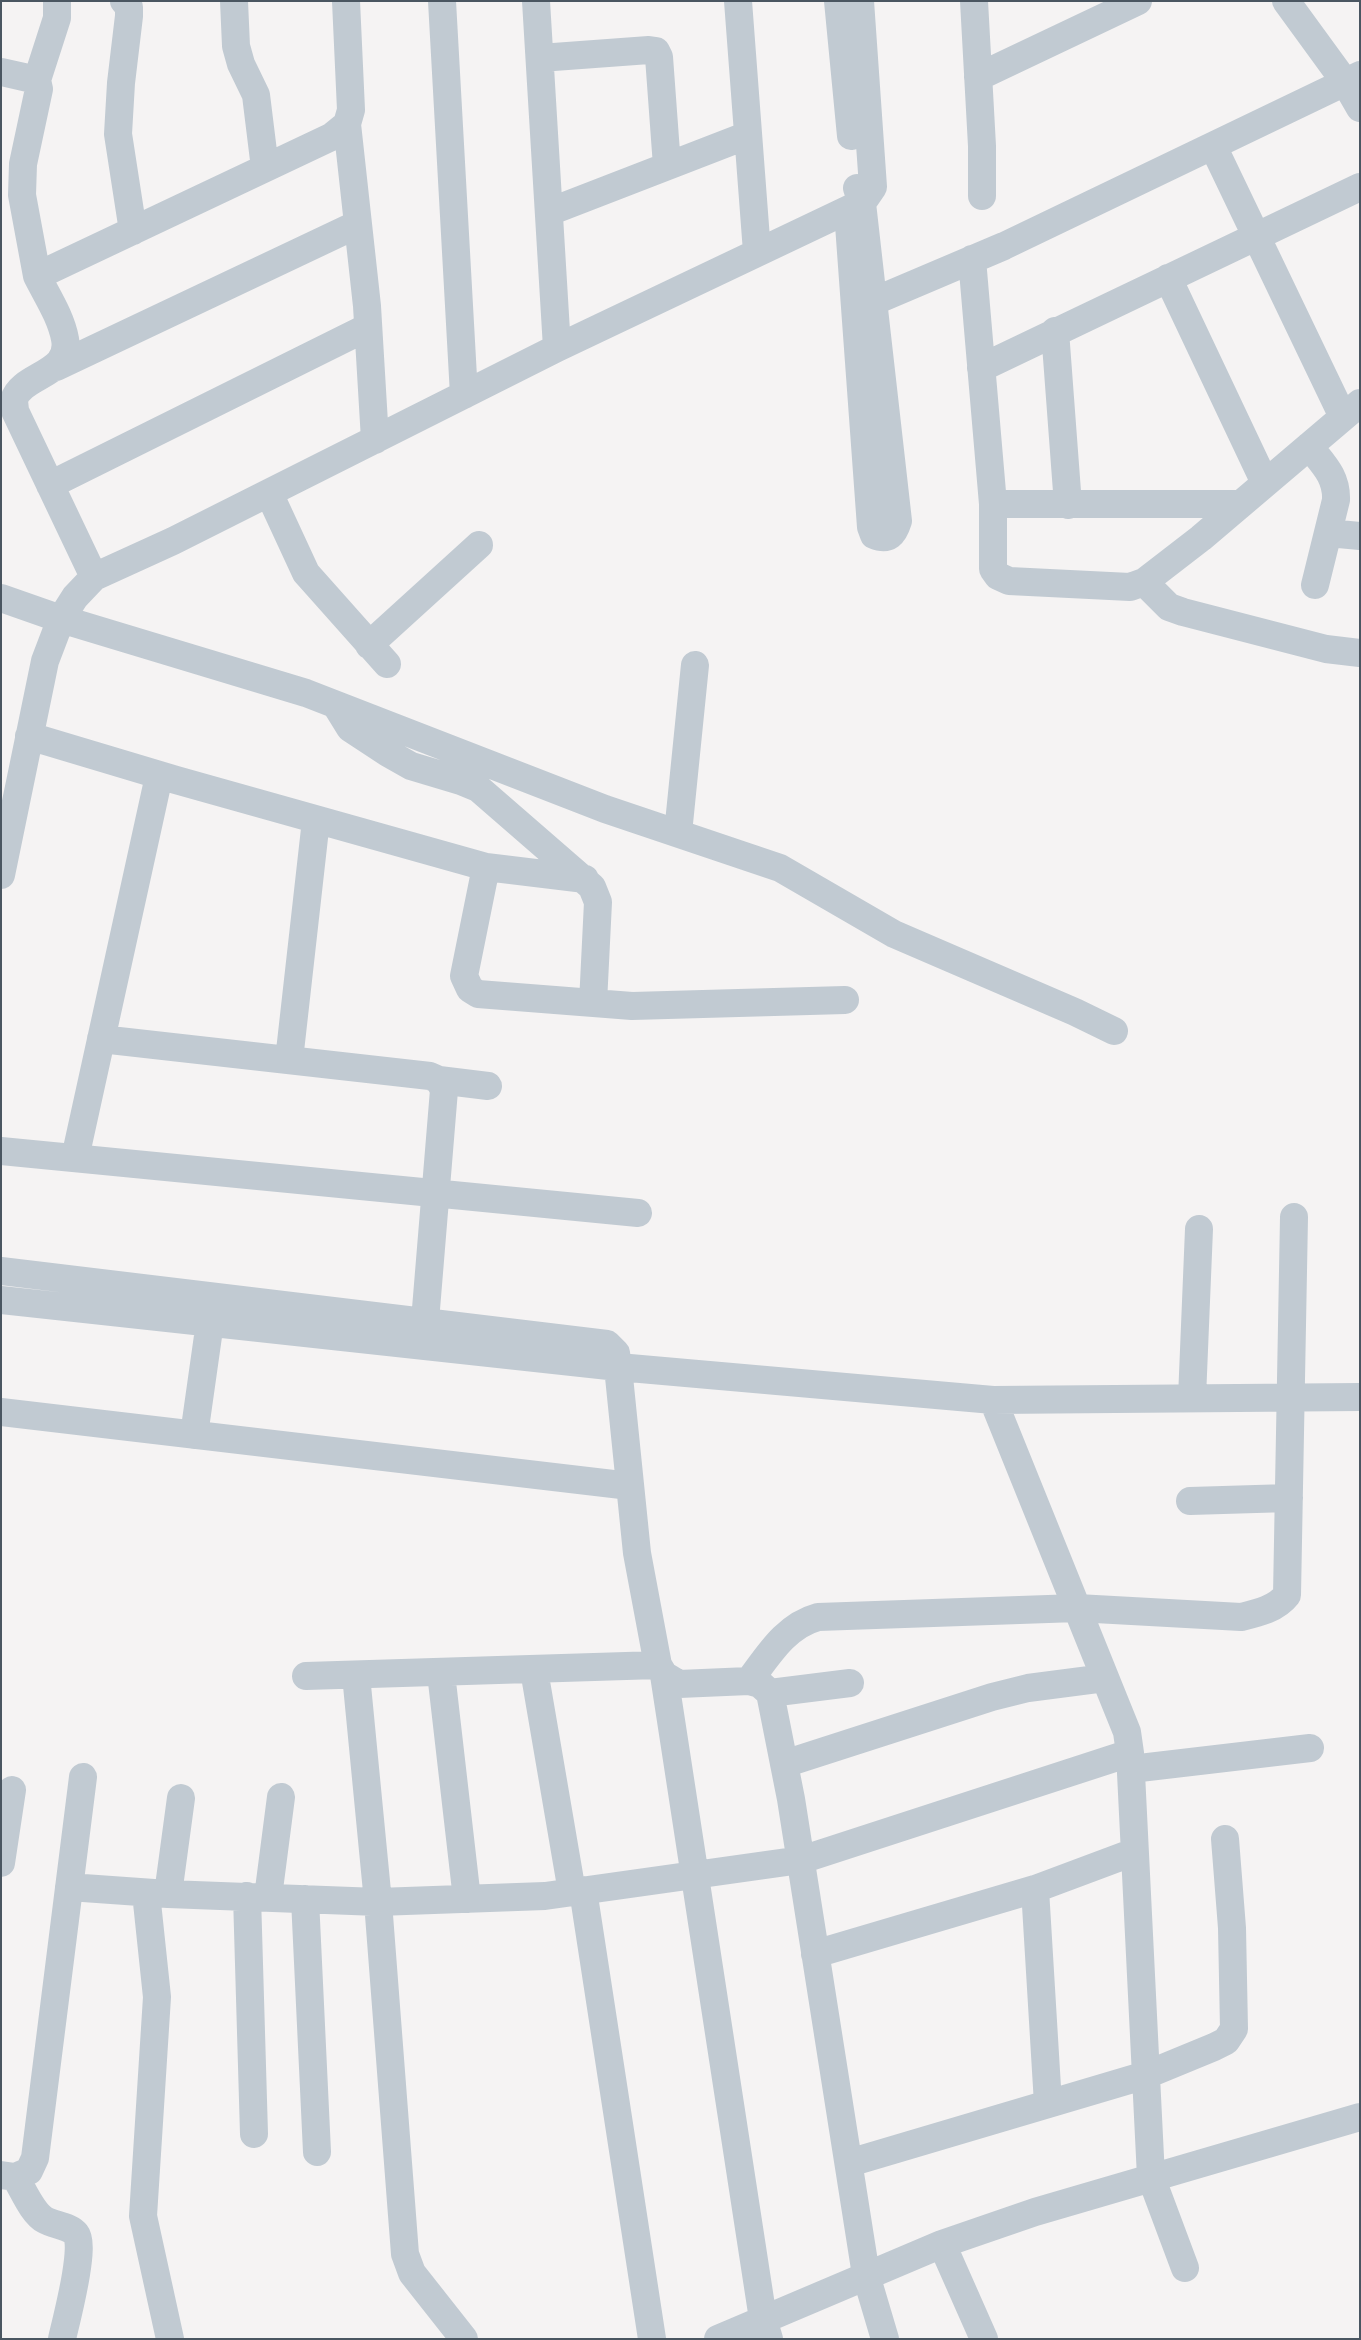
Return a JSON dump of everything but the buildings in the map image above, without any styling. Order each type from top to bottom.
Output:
[{"type":"street","points":[[56,367],[64,354],[66,340],[37,276],[12,193],[23,164],[39,88],[37,80],[57,18],[57,1]]},
{"type":"street","points":[[124,1],[129,7],[129,16],[121,83],[118,134],[133,231]]},
{"type":"street","points":[[234,1],[236,46],[241,64],[256,95],[265,168]]},
{"type":"street","points":[[346,1],[351,110],[347,124],[368,327],[375,440]]},
{"type":"street","points":[[442,1],[464,395]]},
{"type":"street","points":[[536,1],[558,348]]},
{"type":"street","points":[[738,1],[757,252]]},
{"type":"street","points":[[838,1],[856,181],[855,207],[864,305],[871,528],[874,535],[888,538],[894,532],[898,521],[864,305]]},
{"type":"street","points":[[1,876],[45,661],[61,619],[75,597],[94,577],[172,541],[558,348],[855,207],[873,187],[860,1]]},
{"type":"street","points":[[974,1],[982,196]]},
{"type":"street","points":[[978,77],[1138,1]]},
{"type":"street","points":[[1286,1],[1352,78],[1360,108]]},
{"type":"street","points":[[540,58],[649,50],[656,52],[659,57],[667,166]]},
{"type":"street","points":[[1,72],[37,80]]},
{"type":"street","points":[[864,305],[1004,246],[1352,78]]},
{"type":"street","points":[[37,276],[331,136],[347,124]]},
{"type":"street","points":[[549,212],[748,135]]},
{"type":"street","points":[[972,259],[993,504],[993,569],[998,576],[1009,581],[1130,587],[1144,582],[1241,504],[1351,410],[1256,236],[1212,146]]},
{"type":"street","points":[[981,368],[1360,187]]},
{"type":"street","points":[[94,577],[15,411],[14,400],[22,388],[56,367],[358,224]]},
{"type":"street","points":[[1168,278],[1265,483]]},
{"type":"street","points":[[50,485],[368,327]]},
{"type":"street","points":[[1055,331],[1068,505]]},
{"type":"street","points":[[1309,446],[1332,476],[1337,486],[1336,500],[1315,585]]},
{"type":"street","points":[[269,493],[306,573],[388,664]]},
{"type":"street","points":[[993,504],[1241,504]]},
{"type":"street","points":[[1328,533],[1360,536]]},
{"type":"street","points":[[369,645],[479,545]]},
{"type":"street","points":[[1144,582],[1169,607],[1184,612],[1326,649],[1360,652]]},
{"type":"street","points":[[1,598],[61,619],[306,693],[605,809],[780,868],[894,934],[1075,1012],[1114,1031]]},
{"type":"street","points":[[678,833],[694,665]]},
{"type":"street","points":[[335,705],[350,728],[410,766],[478,788],[592,887],[598,902],[593,1003]]},
{"type":"street","points":[[29,736],[159,776],[486,867],[585,879]]},
{"type":"street","points":[[75,1158],[159,776]]},
{"type":"street","points":[[289,1060],[316,820]]},
{"type":"street","points":[[486,867],[464,976],[470,989],[478,994],[632,1006],[845,1000]]},
{"type":"street","points":[[101,1038],[430,1076],[439,1080],[488,1086]]},
{"type":"street","points":[[425,1321],[444,1090],[439,1080]]},
{"type":"street","points":[[1,1151],[638,1213]]},
{"type":"street","points":[[885,2339],[866,2275],[801,1860],[784,1764],[760,1687],[783,1636],[806,1620],[818,1617],[1077,1608],[1241,1617],[1264,1611],[1281,1603],[1287,1596],[1294,1217]]},
{"type":"street","points":[[1192,1398],[1199,1229]]},
{"type":"street","points":[[1,1271],[607,1344],[616,1353],[637,1553],[661,1670],[695,1874],[766,2329]]},
{"type":"street","points":[[131,1314],[137,1288]]},
{"type":"street","points":[[1,1300],[618,1367],[993,1400],[1360,1397]]},
{"type":"street","points":[[194,1435],[210,1322]]},
{"type":"street","points":[[993,1400],[1127,1732],[1151,2177],[1185,2268]]},
{"type":"street","points":[[1,1412],[630,1486]]},
{"type":"street","points":[[1190,1501],[1289,1498]]},
{"type":"street","points":[[534,1670],[577,1891],[652,2339]]},
{"type":"street","points":[[306,1676],[441,1674],[534,1670],[661,1670],[679,1684],[760,1687],[850,1683]]},
{"type":"street","points":[[441,1674],[467,1899]]},
{"type":"street","points":[[356,1675],[378,1902],[405,2254],[412,2273],[464,2339]]},
{"type":"street","points":[[784,1764],[992,1697],[1028,1688],[1105,1678]]},
{"type":"street","points":[[69,1887],[157,1893],[378,1902],[545,1896],[801,1860],[1130,1761],[1310,1748]]},
{"type":"street","points":[[62,2339],[80,2254],[79,2238],[75,2232],[44,2220],[38,2215],[8,2176],[29,2171],[35,2158],[83,1777]]},
{"type":"street","points":[[1,1863],[12,1790]]},
{"type":"street","points":[[254,2134],[257,1897],[281,1797]]},
{"type":"street","points":[[170,2339],[143,2216],[157,1997],[157,1893],[181,1798]]},
{"type":"street","points":[[848,2163],[1146,2074],[1214,2048],[1226,2041],[1234,2029],[1232,1928],[1225,1839]]},
{"type":"street","points":[[816,1954],[1035,1889],[1134,1852]]},
{"type":"street","points":[[1035,1889],[1048,2104]]},
{"type":"street","points":[[305,1899],[317,2152]]},
{"type":"street","points":[[718,2339],[766,2329],[866,2275],[942,2244],[1035,2212],[1360,2117]]},
{"type":"street","points":[[942,2244],[984,2339]]},
{"type":"street","points":[[164,2312],[191,2339]]}]
